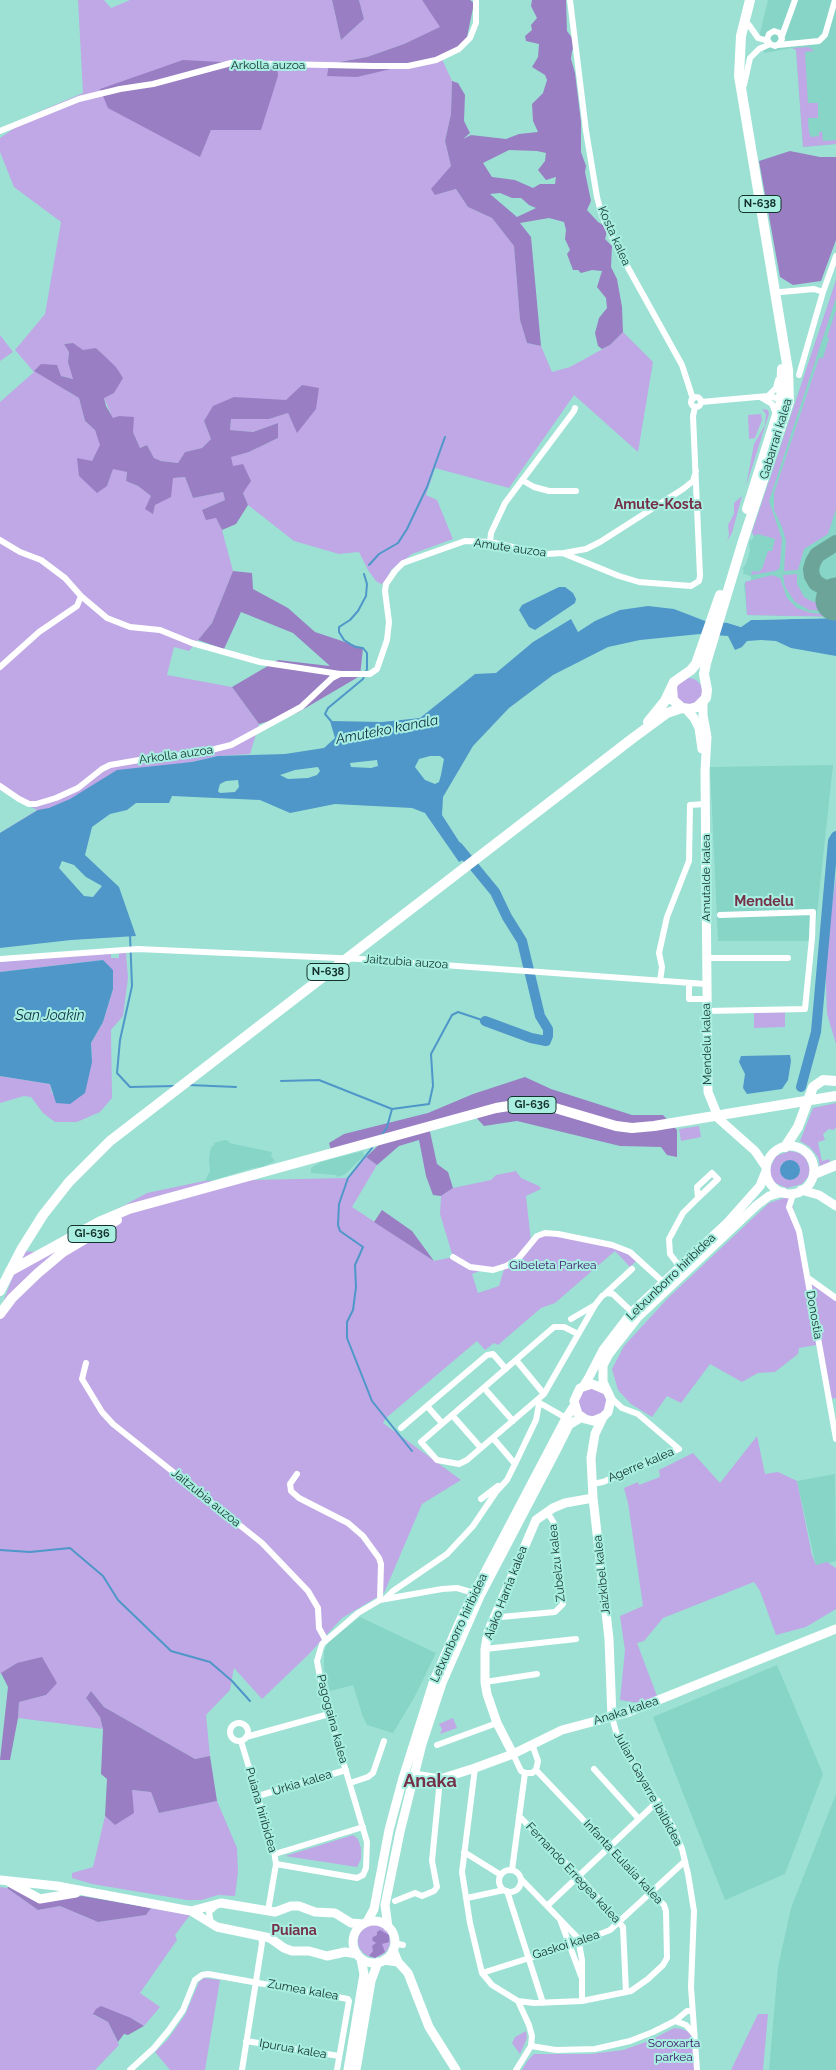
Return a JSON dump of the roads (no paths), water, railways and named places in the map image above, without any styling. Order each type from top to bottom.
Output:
[{"type":"main road","name":"Gabarrari kalea","points":[[748,130],[744,85],[744,50],[749,25],[748,18],[753,0]]},
{"type":"main road","name":"Gabarrari kalea","points":[[718,613],[782,428],[790,392],[788,370],[740,86],[738,62],[741,36],[753,0]]},
{"type":"main road","name":"Gabarrari kalea","points":[[781,336],[781,402]]},
{"type":"main road","name":"N-638","points":[[0,1291],[28,1238],[69,1182],[110,1141],[194,1074],[633,738],[667,713],[684,708],[697,707],[703,702],[707,694],[705,668],[707,648],[781,402]]},
{"type":"main road","name":"N-638","points":[[633,738],[660,707],[678,678],[696,664],[707,648]]},
{"type":"main road","points":[[685,674],[698,676],[706,685]]},
{"type":"main road","points":[[672,687],[673,700],[684,708]]},
{"type":"main road","name":"Amutalde kalea","points":[[703,702],[706,737],[706,984]]},
{"type":"main road","name":"Amutalde kalea","points":[[684,708],[694,718],[699,728],[705,771]]},
{"type":"main road","name":"Mendelu kalea","points":[[706,984],[707,1081],[711,1102],[721,1122],[760,1156],[766,1169]]},
{"type":"main road","points":[[826,1198],[797,1191],[783,1192],[772,1186],[766,1169],[769,1158],[773,1153],[785,1147],[798,1127],[813,1087],[822,1080],[836,1081]]},
{"type":"main road","name":"GI-636","points":[[1,1276],[101,1221],[130,1209],[488,1110],[515,1105],[538,1104],[616,1126],[632,1128],[836,1096]]},
{"type":"main road","name":"Mendelu kalea","points":[[751,1147],[773,1153]]},
{"type":"main road","points":[[785,1147],[800,1149],[809,1155],[814,1166],[814,1175],[826,1198],[836,1206]]},
{"type":"main road","points":[[797,1191],[807,1186],[814,1175],[836,1165]]},
{"type":"main road","name":"Letxunborro hiribidea","points":[[583,1387],[603,1350],[632,1312],[728,1222],[760,1186],[766,1169]]},
{"type":"main road","name":"Letxunborro hiribidea","points":[[608,1393],[602,1374],[604,1362],[638,1317],[757,1205],[769,1196],[783,1192]]},
{"type":"main road","name":"GI-636","points":[[0,1314],[12,1298],[38,1272],[83,1239],[137,1212],[186,1195]]},
{"type":"main road","points":[[585,1419],[593,1421],[606,1414],[611,1404],[608,1393],[602,1387],[592,1384],[583,1387],[575,1395],[574,1406],[585,1419],[593,1426],[595,1434]]},
{"type":"main road","name":"Letxunborro hiribidea","points":[[365,1923],[374,1909],[389,1830],[403,1778],[434,1680],[474,1593],[574,1406]]},
{"type":"main road","name":"Jaizkibel kalea","points":[[606,1414],[595,1434],[591,1458],[593,1498],[609,1639],[612,1716]]},
{"type":"main road","name":"Letxunborro hiribidea","points":[[388,1927],[385,1914],[386,1900],[400,1832],[433,1708],[468,1622],[569,1426],[585,1419]]},
{"type":"main road","name":"Aiako Harria kalea","points":[[513,1754],[491,1708],[485,1682],[485,1649],[495,1616],[536,1520],[565,1503],[593,1498]]},
{"type":"main road","name":"Anaka kalea","points":[[414,1775],[440,1779],[475,1768],[513,1754],[562,1730],[660,1700],[836,1629]]},
{"type":"main road","points":[[403,1778],[414,1775]]},
{"type":"main road","points":[[3,1881],[57,1886],[191,1911],[225,1930],[270,1938],[292,1951],[328,1956],[345,1952],[371,1962],[398,1962]]},
{"type":"main road","points":[[3,1881],[40,1899],[86,1892]]},
{"type":"main road","points":[[191,1911],[224,1904],[277,1912],[291,1906],[300,1906],[315,1912],[335,1913],[351,1923],[378,1921],[388,1927],[394,1936],[398,1962],[408,1973],[429,2027],[456,2070]]},
{"type":"main road","points":[[348,2070],[364,1974],[359,1956],[354,1948],[354,1935],[365,1923]]},
{"type":"main road","points":[[356,2070],[371,1981],[381,1961],[397,1946]]},
{"type":"street","name":"Arkolla auzoa","points":[[0,131],[79,99],[120,89],[153,84],[231,62],[408,66],[436,60],[459,49],[470,38],[476,23],[476,0]]},
{"type":"street","name":"Kosta kalea","points":[[570,0],[587,138],[602,216],[630,273],[682,365],[693,399]]},
{"type":"street","points":[[778,45],[782,41],[782,36],[795,0]]},
{"type":"street","points":[[749,25],[758,38],[769,43],[778,45],[819,41],[825,35],[834,0]]},
{"type":"street","name":"Gabarrari kalea","points":[[744,85],[750,58],[769,43],[768,35],[772,31],[778,32],[782,36]]},
{"type":"street","points":[[799,375],[823,292],[836,256]]},
{"type":"street","points":[[781,292],[814,289],[823,292]]},
{"type":"street","points":[[701,402],[697,397],[691,403],[694,407],[699,406],[701,402],[768,396],[776,388],[782,370]]},
{"type":"street","points":[[768,396],[776,398],[781,402],[784,409],[782,428]]},
{"type":"street","points":[[761,398],[772,404],[776,417]]},
{"type":"street","name":"Amute auzoa","points":[[564,553],[619,576],[639,582],[684,586],[692,586],[696,583],[700,576],[695,482],[694,407]]},
{"type":"street","points":[[490,542],[491,533],[505,503],[575,408]]},
{"type":"street","points":[[522,480],[534,487],[549,491],[576,491]]},
{"type":"street","name":"Amute auzoa","points":[[340,674],[370,674],[377,669],[388,640],[389,622],[385,592],[386,584],[395,570],[408,561],[465,541],[490,542],[528,552],[564,553],[586,548],[600,542],[695,482]]},
{"type":"street","points":[[683,489],[691,492],[696,499]]},
{"type":"street","points":[[0,540],[20,552],[41,560],[66,578],[81,596],[107,618],[130,627],[160,630],[192,642],[260,662],[340,674]]},
{"type":"street","points":[[584,562],[582,553],[586,548]]},
{"type":"street","points":[[0,667],[39,632],[77,606],[81,596]]},
{"type":"street","name":"Arkolla auzoa","points":[[1,786],[29,804],[42,802],[66,794],[110,765],[195,754],[242,741],[301,707],[332,678],[340,674]]},
{"type":"street","points":[[705,804],[690,805],[689,861],[667,918],[659,953],[662,967],[660,981],[706,984]]},
{"type":"street","points":[[706,1011],[805,1009],[813,912],[720,914]]},
{"type":"street","name":"Jaitzubia auzoa","points":[[0,959],[128,948],[346,959],[660,981]]},
{"type":"street","points":[[706,958],[788,958]]},
{"type":"street","points":[[689,984],[689,999],[706,999]]},
{"type":"street","name":"Donostia","points":[[797,1191],[790,1207],[799,1231],[836,1440]]},
{"type":"street","points":[[680,1267],[670,1254],[670,1239],[683,1213],[698,1198]]},
{"type":"street","points":[[453,1257],[470,1267],[493,1270],[506,1266],[518,1259],[537,1236],[545,1233],[558,1234],[624,1249],[630,1252],[663,1282]]},
{"type":"street","points":[[578,1334],[564,1327],[554,1327],[421,1442],[437,1460],[459,1464],[467,1460],[538,1402],[544,1394],[595,1305],[632,1269]]},
{"type":"street","points":[[808,1278],[836,1298]]},
{"type":"street","points":[[605,1294],[613,1294],[632,1312]]},
{"type":"street","points":[[571,1319],[595,1305]]},
{"type":"street","points":[[401,1428],[487,1355],[493,1354],[506,1369]]},
{"type":"street","points":[[516,1360],[544,1394]]},
{"type":"street","name":"Jaitzubia auzoa","points":[[86,1363],[82,1379],[102,1412],[113,1424],[262,1543],[308,1591],[318,1608],[319,1628],[326,1639]]},
{"type":"street","points":[[484,1388],[513,1422]]},
{"type":"street","name":"Agerre kalea","points":[[592,1484],[603,1482],[679,1449],[638,1414],[622,1408],[608,1393]]},
{"type":"street","points":[[538,1402],[566,1418]]},
{"type":"street","points":[[326,1639],[358,1613],[383,1599],[448,1554],[473,1526],[496,1492],[507,1480],[536,1420],[538,1402]]},
{"type":"street","points":[[427,1406],[442,1424]]},
{"type":"street","points":[[606,1414],[615,1408],[622,1408]]},
{"type":"street","points":[[452,1415],[481,1448]]},
{"type":"street","points":[[493,1438],[515,1464]]},
{"type":"street","points":[[297,1474],[290,1484],[292,1491],[300,1498],[348,1523],[362,1536],[379,1558],[383,1599]]},
{"type":"street","points":[[481,1499],[507,1480]]},
{"type":"street","name":"Zubelzu kalea","points":[[495,1616],[555,1612],[563,1604],[554,1523],[547,1512]]},
{"type":"street","points":[[383,1599],[457,1588],[474,1593]]},
{"type":"street","name":"Pagogaina kalea","points":[[276,1864],[357,1878],[363,1875],[367,1858],[367,1842],[328,1714],[318,1661],[319,1649],[326,1639]]},
{"type":"street","points":[[485,1649],[576,1639]]},
{"type":"street","points":[[485,1682],[537,1674]]},
{"type":"street","name":"Puiana hiribidea","points":[[268,1911],[276,1864],[275,1854],[244,1739],[328,1714]]},
{"type":"street","name":"Julian Gayarre ibilbidea","points":[[612,1716],[618,1739],[672,1826],[685,1860],[694,1911],[692,2015],[697,2070]]},
{"type":"street","points":[[437,1745],[497,1722]]},
{"type":"street","points":[[350,1783],[368,1777],[373,1773],[384,1741]]},
{"type":"street","points":[[512,1870],[519,1816],[531,1772],[538,1761],[532,1744]]},
{"type":"street","name":"Infanta Eulalia kalea","points":[[513,1754],[521,1770],[531,1772],[664,1905],[666,1911],[667,1958],[663,1965],[648,1979],[631,1991],[582,2001],[518,2001]]},
{"type":"street","points":[[475,1768],[462,1872],[470,1924],[482,1973],[492,1985],[518,2001],[529,2025],[532,2036],[531,2046],[516,2070]]},
{"type":"street","points":[[594,1769],[639,1819]]},
{"type":"street","name":"Urkia kalea","points":[[258,1796],[346,1770]]},
{"type":"street","points":[[395,1901],[415,1893],[422,1896],[434,1891],[437,1887],[432,1861],[440,1779]]},
{"type":"street","points":[[548,1905],[658,1801]]},
{"type":"street","name":"Fernando Erregea kalea","points":[[519,1816],[578,1876],[623,1927],[626,1992]]},
{"type":"street","points":[[275,1854],[363,1827]]},
{"type":"street","points":[[464,1852],[501,1875]]},
{"type":"street","name":"Gaskoi kalea","points":[[482,1973],[580,1942],[610,1930],[685,1860]]},
{"type":"street","points":[[543,2002],[505,1890],[500,1883],[501,1875],[506,1871],[512,1870],[516,1872],[580,1942],[582,2001]]},
{"type":"street","points":[[467,1898],[505,1890],[515,1890],[519,1887],[521,1878]]},
{"type":"street","points":[[29,1882],[29,1888],[33,1895]]},
{"type":"street","points":[[46,1899],[54,1894],[57,1886]]},
{"type":"street","points":[[212,1924],[210,1910],[224,1904]]},
{"type":"street","points":[[560,1919],[582,1977]]},
{"type":"street","points":[[242,2070],[262,1943],[261,1938],[257,1935]]},
{"type":"street","points":[[262,1943],[265,1939],[270,1938]]},
{"type":"street","name":"Zumea kalea","points":[[130,2070],[154,2048],[169,2030],[183,2010],[198,1977],[208,1974],[344,1997],[349,2001],[339,2056]]},
{"type":"street","points":[[531,2046],[556,2050],[595,2049],[630,2041],[675,2021],[687,2011],[692,2015],[682,2024]]},
{"type":"street","points":[[675,2021],[694,2034]]},
{"type":"street","name":"Ipurua kalea","points":[[246,2041],[339,2056]]},
{"type":"street","points":[[337,2070],[339,2056]]},
{"type":"water","points":[[559,587],[565,587],[573,593],[576,599],[575,603],[535,630],[529,627],[519,610],[522,605]]},
{"type":"water","name":"Amuteko kanala","points":[[648,606],[674,609],[705,621],[728,623],[741,627],[751,620],[836,618],[836,656],[791,648],[776,641],[761,640],[747,641],[742,647],[735,650],[728,636],[700,634],[640,640],[608,647],[553,675],[509,708],[473,746],[443,797],[442,815],[469,857],[459,862],[425,813],[412,808],[335,804],[290,813],[260,800],[172,796],[169,803],[136,803],[127,810],[110,814],[92,827],[85,855],[119,887],[136,936],[71,940],[0,948],[0,833],[38,810],[49,808],[70,799],[117,770],[192,762],[218,756],[285,754],[324,748],[335,738],[330,721],[382,722],[420,718],[475,674],[496,673],[533,642],[571,619],[578,632],[595,621],[620,610]],"holes":[[[430,756],[440,756],[444,759],[439,782],[435,784],[425,780],[415,767],[419,759]],[[377,760],[378,766],[371,768],[351,767],[350,763]],[[318,767],[320,771],[317,775],[308,778],[288,779],[280,775],[295,770]],[[238,780],[239,787],[235,792],[220,793],[218,791],[220,784],[226,781]],[[62,861],[74,865],[86,877],[102,886],[93,897],[84,896],[59,868]]]},
{"type":"water","name":"San Joakin","points":[[103,960],[113,970],[113,989],[103,1022],[91,1043],[92,1062],[85,1093],[70,1104],[56,1103],[50,1084],[0,1076],[0,972]]},
{"type":"water","points":[[790,1055],[788,1080],[782,1089],[747,1094],[743,1088],[745,1074],[739,1062],[741,1056]]},
{"type":"water","points":[[790,1160],[797,1163],[800,1170],[797,1177],[790,1180],[783,1177],[780,1170],[783,1163]]},
{"type":"waterway","points":[[369,565],[379,554],[398,543],[407,529],[427,487],[445,437]]},
{"type":"waterway","points":[[331,721],[325,714],[328,708],[363,679],[367,669],[367,653],[363,648],[355,647],[344,640],[339,632],[339,627],[350,620],[358,611],[366,596],[367,584],[364,574]]},
{"type":"waterway","points":[[801,1087],[816,1032],[833,841],[836,836]]},
{"type":"waterway","points":[[458,847],[495,892],[507,917],[522,941],[540,1016],[548,1029],[548,1036],[546,1041],[531,1038],[485,1021]]},
{"type":"waterway","points":[[130,935],[132,986],[120,1040],[117,1073],[130,1087],[174,1086]]},
{"type":"waterway","points":[[382,1135],[387,1127],[392,1109],[429,1104],[433,1086],[431,1054],[452,1015],[458,1012],[485,1021]]},
{"type":"waterway","points":[[281,1081],[319,1080],[392,1109]]},
{"type":"waterway","points":[[189,1085],[236,1087]]},
{"type":"waterway","points":[[372,1148],[348,1178],[339,1204],[338,1225],[340,1231],[363,1247],[355,1265],[356,1287],[353,1310],[347,1322],[347,1338],[372,1401],[412,1451]]},
{"type":"waterway","points":[[0,1550],[30,1552],[70,1548],[103,1576],[118,1600],[171,1651],[210,1662],[232,1681],[250,1701]]},
{"type":"district","name":"Amute-Kosta","points":[[658,505]]},
{"type":"district","name":"Mendelu","points":[[764,902]]},
{"type":"district","name":"Anaka","points":[[430,1782]]},
{"type":"district","name":"Puiana","points":[[294,1931]]},
{"type":"park label","name":"Gibeleta Parkea","points":[[553,1265]]},
{"type":"park label","name":"Soroxarta parkea","points":[[674,2050]]}]
